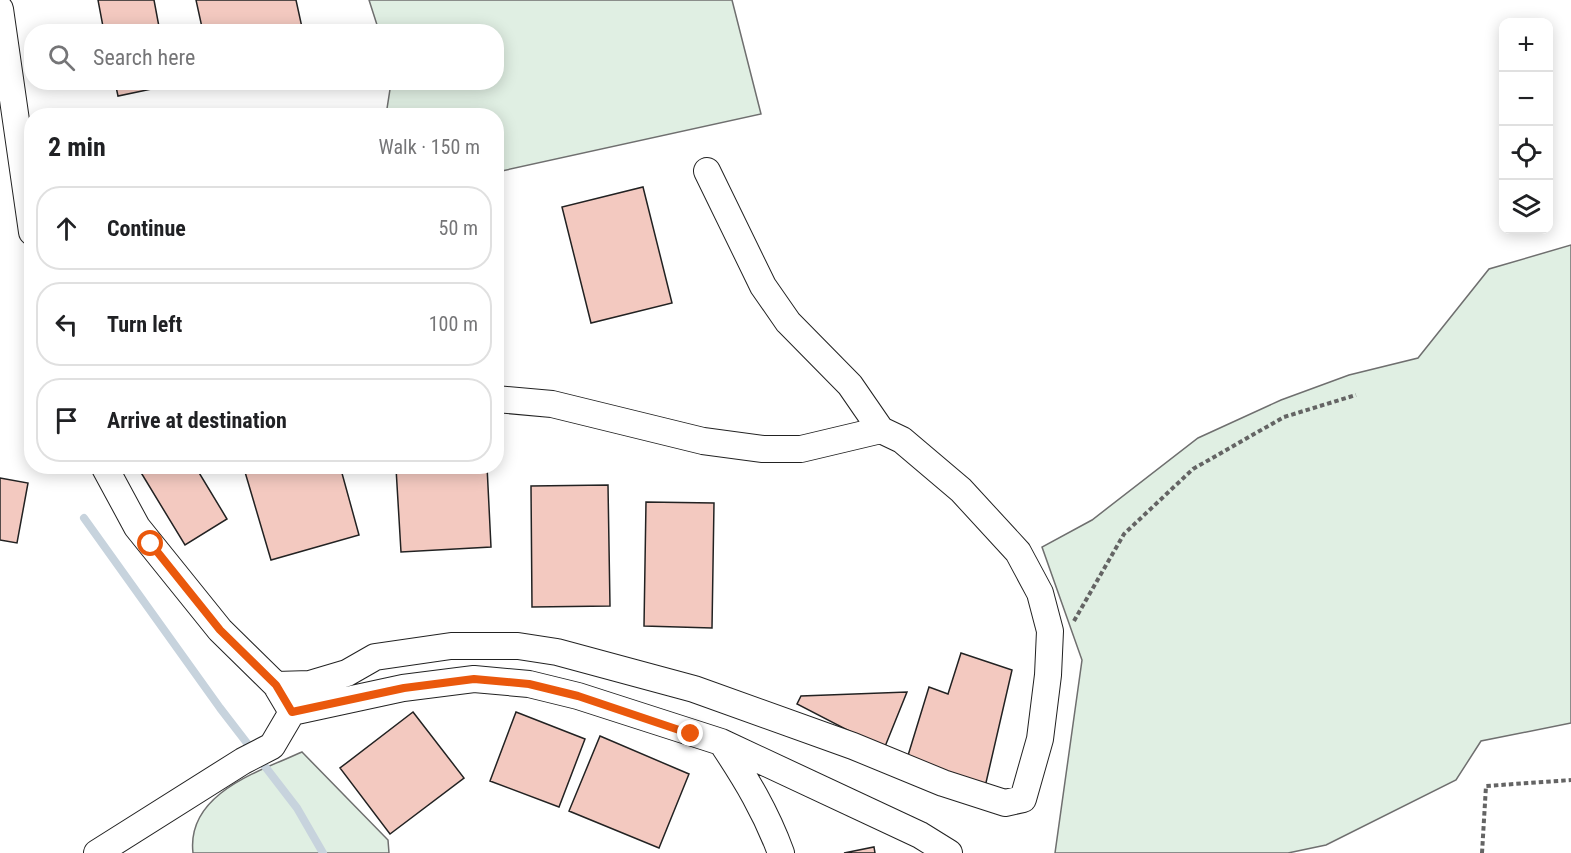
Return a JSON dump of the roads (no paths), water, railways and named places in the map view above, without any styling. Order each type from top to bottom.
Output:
[{"type":"street","points":[[0,9],[24,176]]},
{"type":"street","points":[[276,685],[310,684],[347,673],[375,657],[451,646],[518,646],[557,652],[694,689],[853,746],[943,783],[1005,803],[1023,799],[1040,739],[1049,657],[1050,631],[1040,594],[1018,552],[961,490],[902,440],[881,430],[850,385],[788,322],[763,286],[707,171]]},
{"type":"street","points":[[504,400],[552,404],[703,441],[763,449],[801,449],[881,430]]},
{"type":"street","points":[[108,474],[137,527],[220,630],[276,685],[292,712]]},
{"type":"street","points":[[97,853],[243,761],[272,746],[292,712],[404,688],[474,679],[529,684],[578,696],[722,742],[920,835],[949,853]]},
{"type":"street","points":[[722,742],[753,790],[768,819],[781,853]]},
{"type":"waterway","points":[[84,518],[220,708],[297,808],[323,853]]}]
